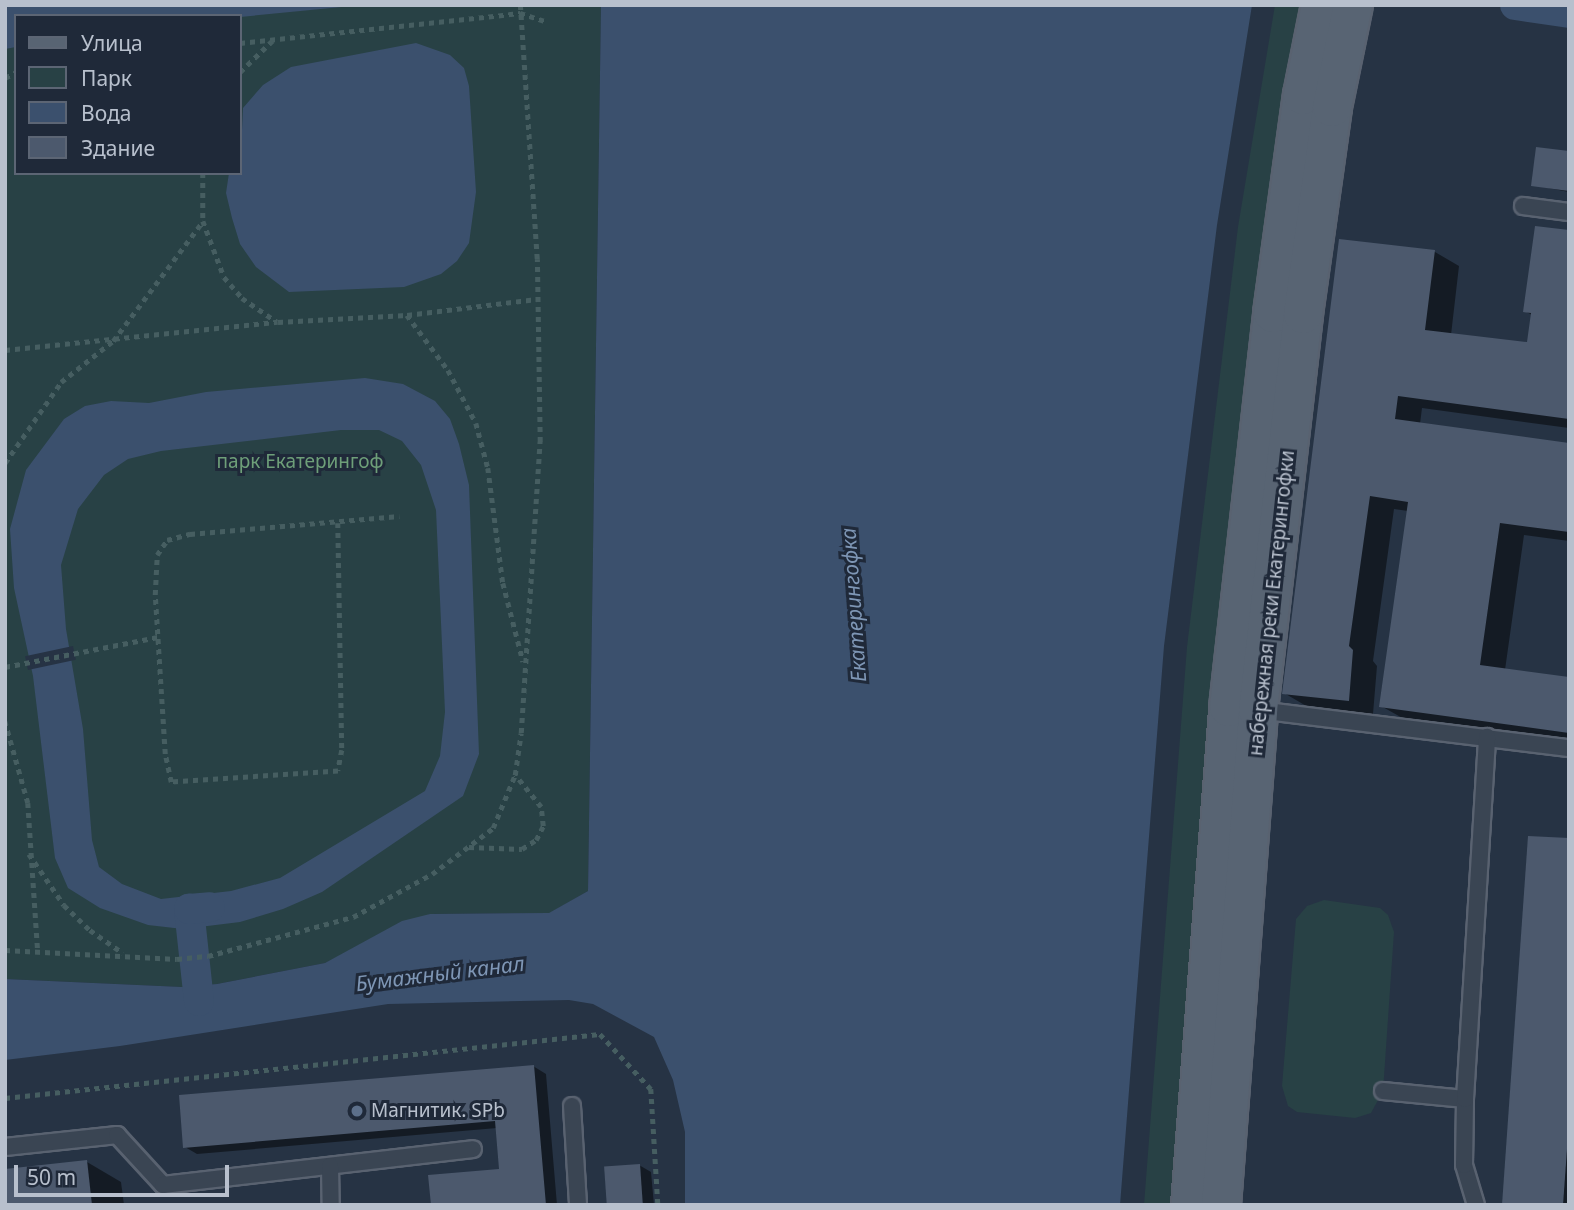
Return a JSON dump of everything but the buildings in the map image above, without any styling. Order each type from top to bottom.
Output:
[{"type":"main road","name":"набережная реки Екатерингофки","points":[[1191,1205],[1228,707],[1273,313],[1303,95],[1321,5]]},
{"type":"main road","name":"набережная реки Екатерингофки","points":[[1221,1205],[1258,710],[1303,314],[1332,107],[1353,5]]},
{"type":"lane","points":[[1523,206],[1569,212]]},
{"type":"lane","points":[[1258,710],[1569,747]]},
{"type":"lane","points":[[1476,1205],[1464,1165],[1465,1099],[1487,737]]},
{"type":"lane","points":[[1383,1091],[1465,1099]]},
{"type":"lane","points":[[572,1106],[578,1205]]},
{"type":"lane","points":[[5,1147],[117,1135],[163,1185],[473,1149]]},
{"type":"lane","points":[[330,1166],[331,1205]]},
{"type":"path","points":[[5,950],[124,953],[177,959],[208,956],[352,917],[432,874],[493,828],[515,775],[540,443],[537,299],[520,5]]},
{"type":"path","points":[[242,43],[520,13],[547,22]]},
{"type":"path","points":[[242,70],[272,40]]},
{"type":"path","points":[[203,175],[203,220],[224,277],[242,298],[278,322]]},
{"type":"path","points":[[5,463],[61,382],[113,341],[203,220]]},
{"type":"path","points":[[5,350],[278,322],[407,315],[537,299]]},
{"type":"path","points":[[407,315],[448,370],[476,423],[488,468],[503,583],[524,666]]},
{"type":"path","points":[[338,523],[342,750],[338,771],[171,782],[165,754],[158,637],[157,555],[167,540],[190,534],[398,516]]},
{"type":"path","points":[[5,667],[158,637]]},
{"type":"path","points":[[5,721],[28,803],[29,854],[38,952]]},
{"type":"path","points":[[468,847],[522,849],[536,840],[543,826],[541,807],[515,775]]},
{"type":"path","points":[[29,854],[64,905],[124,953]]},
{"type":"path","points":[[5,1098],[600,1034],[651,1089],[658,1205]]},
{"type":"green space","name":"парк Екатерингоф","points":[[5,5],[601,5],[588,891],[550,913],[430,914],[325,963],[217,984],[182,987],[5,979]]},
{"type":"green space","points":[[1275,5],[1304,5],[1174,1205],[1144,1205],[1187,647],[1238,227]]},
{"type":"green space","points":[[1324,900],[1380,908],[1388,915],[1394,932],[1383,1091],[1371,1113],[1355,1118],[1297,1112],[1288,1106],[1282,1086],[1296,919],[1307,906]]},
{"type":"water","points":[[5,5],[362,5],[242,17],[242,14],[14,14],[14,47],[5,49]]},
{"type":"water","points":[[601,5],[1252,5],[1217,225],[1164,646],[1120,1205],[685,1205],[685,1132],[673,1080],[654,1037],[593,1004],[569,1000],[388,1004],[120,1046],[5,1060],[5,979],[182,987],[217,984],[325,963],[402,921],[430,914],[549,913],[588,891]]},
{"type":"water","points":[[416,43],[450,55],[464,68],[469,86],[476,192],[469,243],[457,261],[441,274],[404,287],[289,292],[256,267],[240,244],[232,218],[226,193],[229,175],[242,175],[243,108],[263,85],[291,67]]},
{"type":"water","points":[[365,378],[403,384],[435,401],[450,419],[469,485],[479,754],[463,796],[322,892],[283,909],[240,922],[183,929],[148,925],[100,908],[68,888],[55,858],[33,676],[14,588],[10,529],[26,470],[64,419],[85,406],[111,401],[149,403],[206,392]],"holes":[[[341,430],[379,430],[402,441],[421,465],[436,510],[445,712],[440,756],[425,791],[280,878],[231,891],[161,899],[122,884],[99,867],[92,840],[83,729],[66,629],[61,565],[78,509],[104,475],[128,459],[161,451]]]},
{"type":"pier","points":[[73,646],[76,660],[28,670],[25,656]]},
{"type":"waterway","points":[[1515,5],[1569,13]]},
{"type":"waterway","points":[[199,1001],[189,909],[210,907]]},
{"type":"place","name":"Магнитик. SPb","points":[[357,1111]]},
{"type":"water label","name":"Екатерингофка","points":[[853,605]]},
{"type":"water label","name":"Бумажный канал","points":[[440,973]]}]
